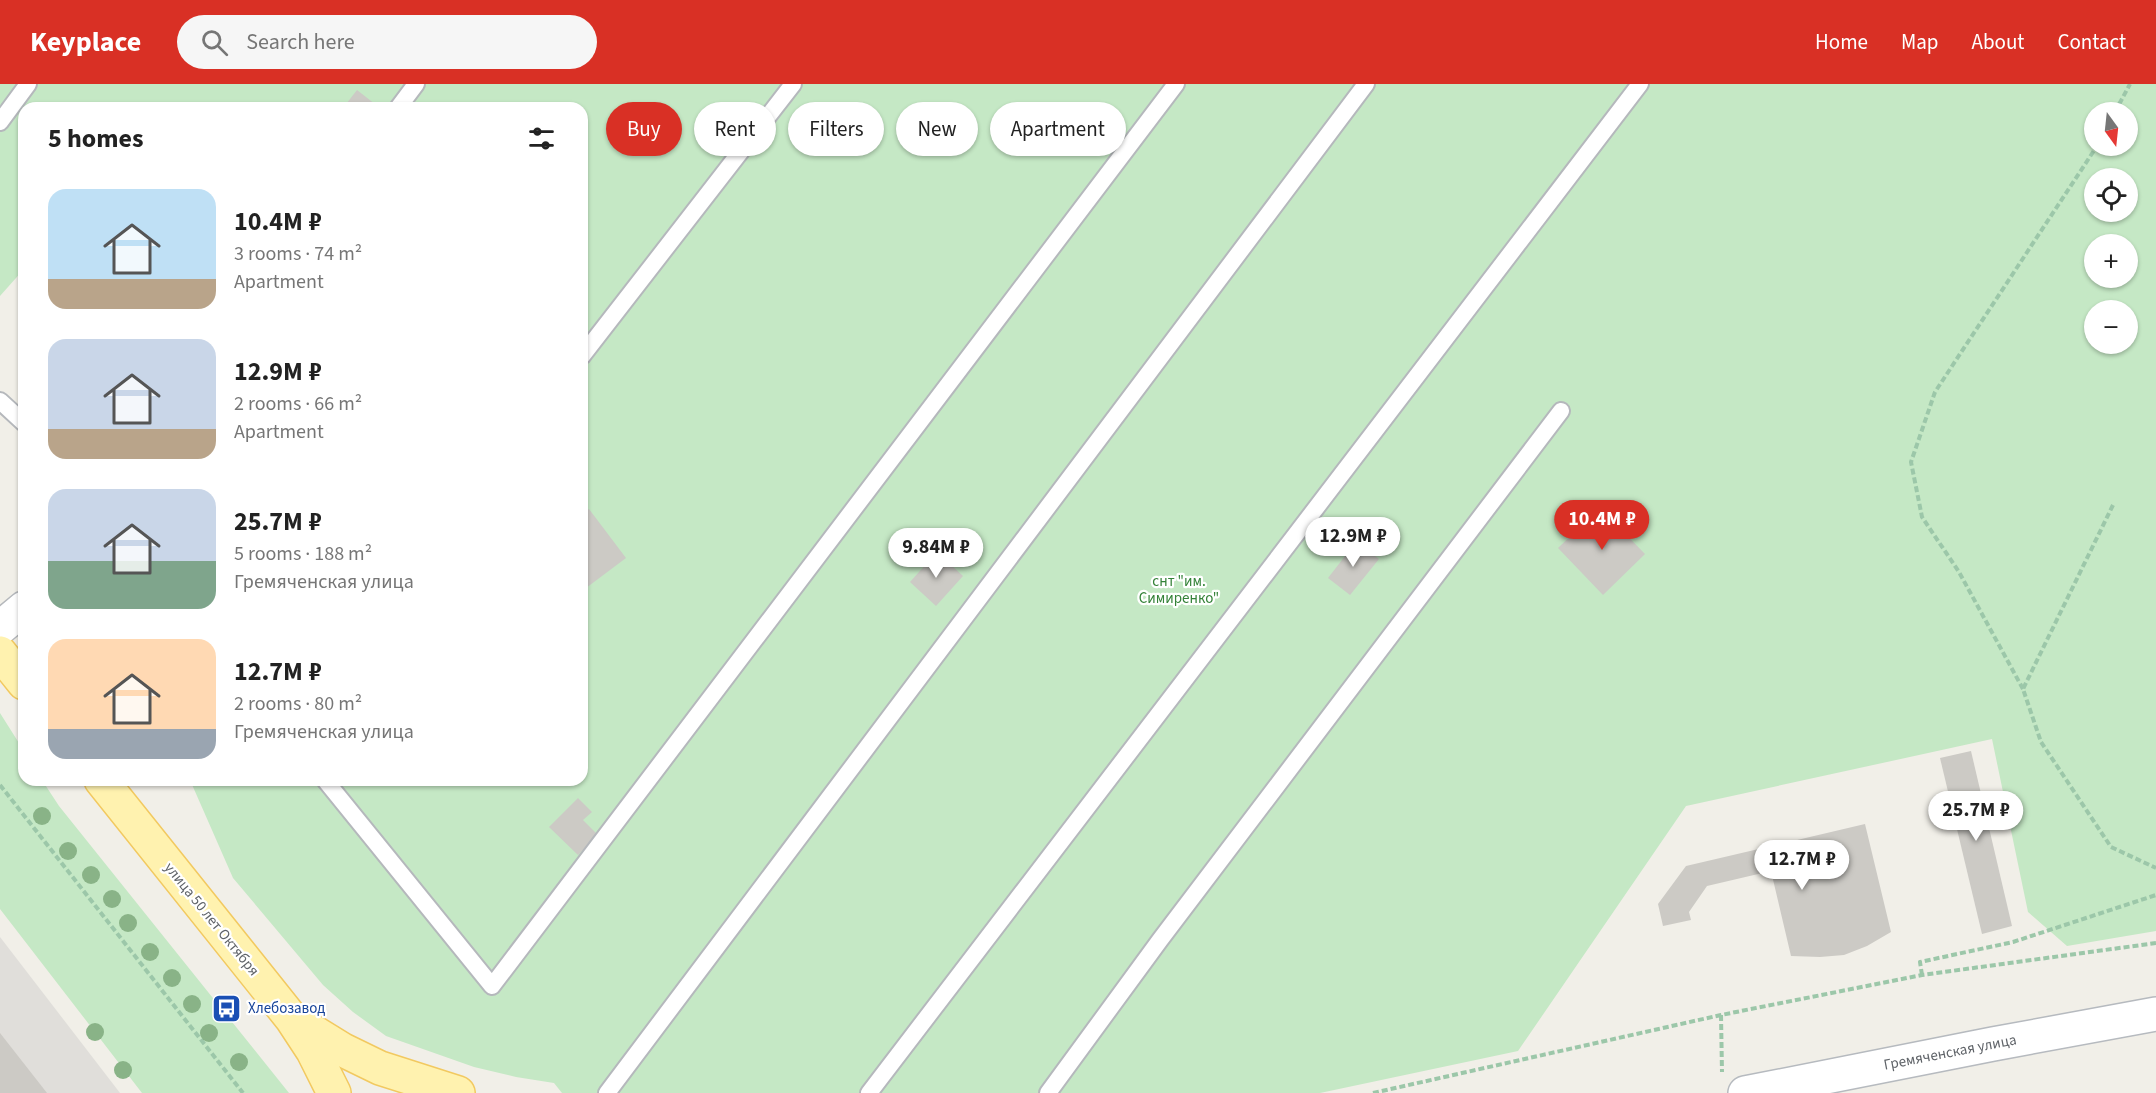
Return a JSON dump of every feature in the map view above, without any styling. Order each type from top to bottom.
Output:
[{"type":"main road","points":[[0,628],[18,613]]},
{"type":"main road","points":[[0,653],[18,676]]},
{"type":"main road","name":"улица 50 лет Октября","points":[[106,786],[292,1019],[313,1051],[334,1093]]},
{"type":"main road","name":"Гремяченская улица","points":[[1733,1088],[2156,1014]]},
{"type":"main road","points":[[292,1019],[343,1050],[380,1068],[458,1093]]},
{"type":"lane","points":[[0,122],[28,84]]},
{"type":"lane","points":[[402,102],[416,84]]},
{"type":"lane","points":[[588,348],[793,84]]},
{"type":"lane","points":[[330,786],[492,986],[1176,84]]},
{"type":"lane","points":[[608,1093],[1366,84]]},
{"type":"lane","points":[[869,1093],[1640,84]]},
{"type":"lane","points":[[0,401],[18,418]]},
{"type":"lane","points":[[1048,1093],[1160,940],[1561,411]]},
{"type":"path","points":[[2120,102],[2130,84]]},
{"type":"path","points":[[2090,156],[1935,392],[1911,462],[1922,517],[1959,572],[2023,689],[2041,742],[2111,847],[2156,868]]},
{"type":"path","points":[[2023,689],[2113,505]]},
{"type":"path","points":[[0,785],[243,1093]]},
{"type":"path","points":[[1922,975],[1920,962],[2013,942],[2156,895]]},
{"type":"path","points":[[1373,1093],[1721,1015],[1922,975],[2156,943]]},
{"type":"path","points":[[1721,1015],[1733,1088]]},
{"type":"shaded area","points":[[0,937],[120,1093],[0,1093]]},
{"type":"green space","name":"снт \"им. Симиренко\"","points":[[0,84],[2156,84],[2156,931],[2067,946],[2028,912],[1992,739],[1686,806],[1518,1051],[1320,1093],[562,1093],[554,1083],[474,1067],[386,1036],[353,1012],[323,985],[233,878],[193,786],[588,786],[588,102],[18,102],[18,276],[0,296]]},
{"type":"green space","points":[[0,713],[18,742],[18,786],[46,786],[59,806],[289,1093],[142,1093],[0,909]]},
{"type":"building","points":[[357,90],[372,102],[348,102]]},
{"type":"building","points":[[1600,508],[1645,554],[1603,595],[1558,548]]},
{"type":"building","points":[[588,510],[626,558],[588,586]]},
{"type":"building","points":[[1356,542],[1379,559],[1350,595],[1328,578]]},
{"type":"building","points":[[937,552],[963,576],[936,606],[910,582]]},
{"type":"building","points":[[1971,751],[2012,926],[1982,934],[1940,758]]},
{"type":"building","points":[[578,798],[592,812],[583,820],[598,835],[578,855],[549,827]]},
{"type":"building","points":[[1865,824],[1891,932],[1867,946],[1844,955],[1791,956],[1771,871],[1707,886],[1689,912],[1691,920],[1663,926],[1658,904],[1686,866]]},
{"type":"building","points":[[0,1033],[47,1093],[0,1093]]},
{"type":"place","name":"Хлебозавод","points":[[227,1008]]}]
